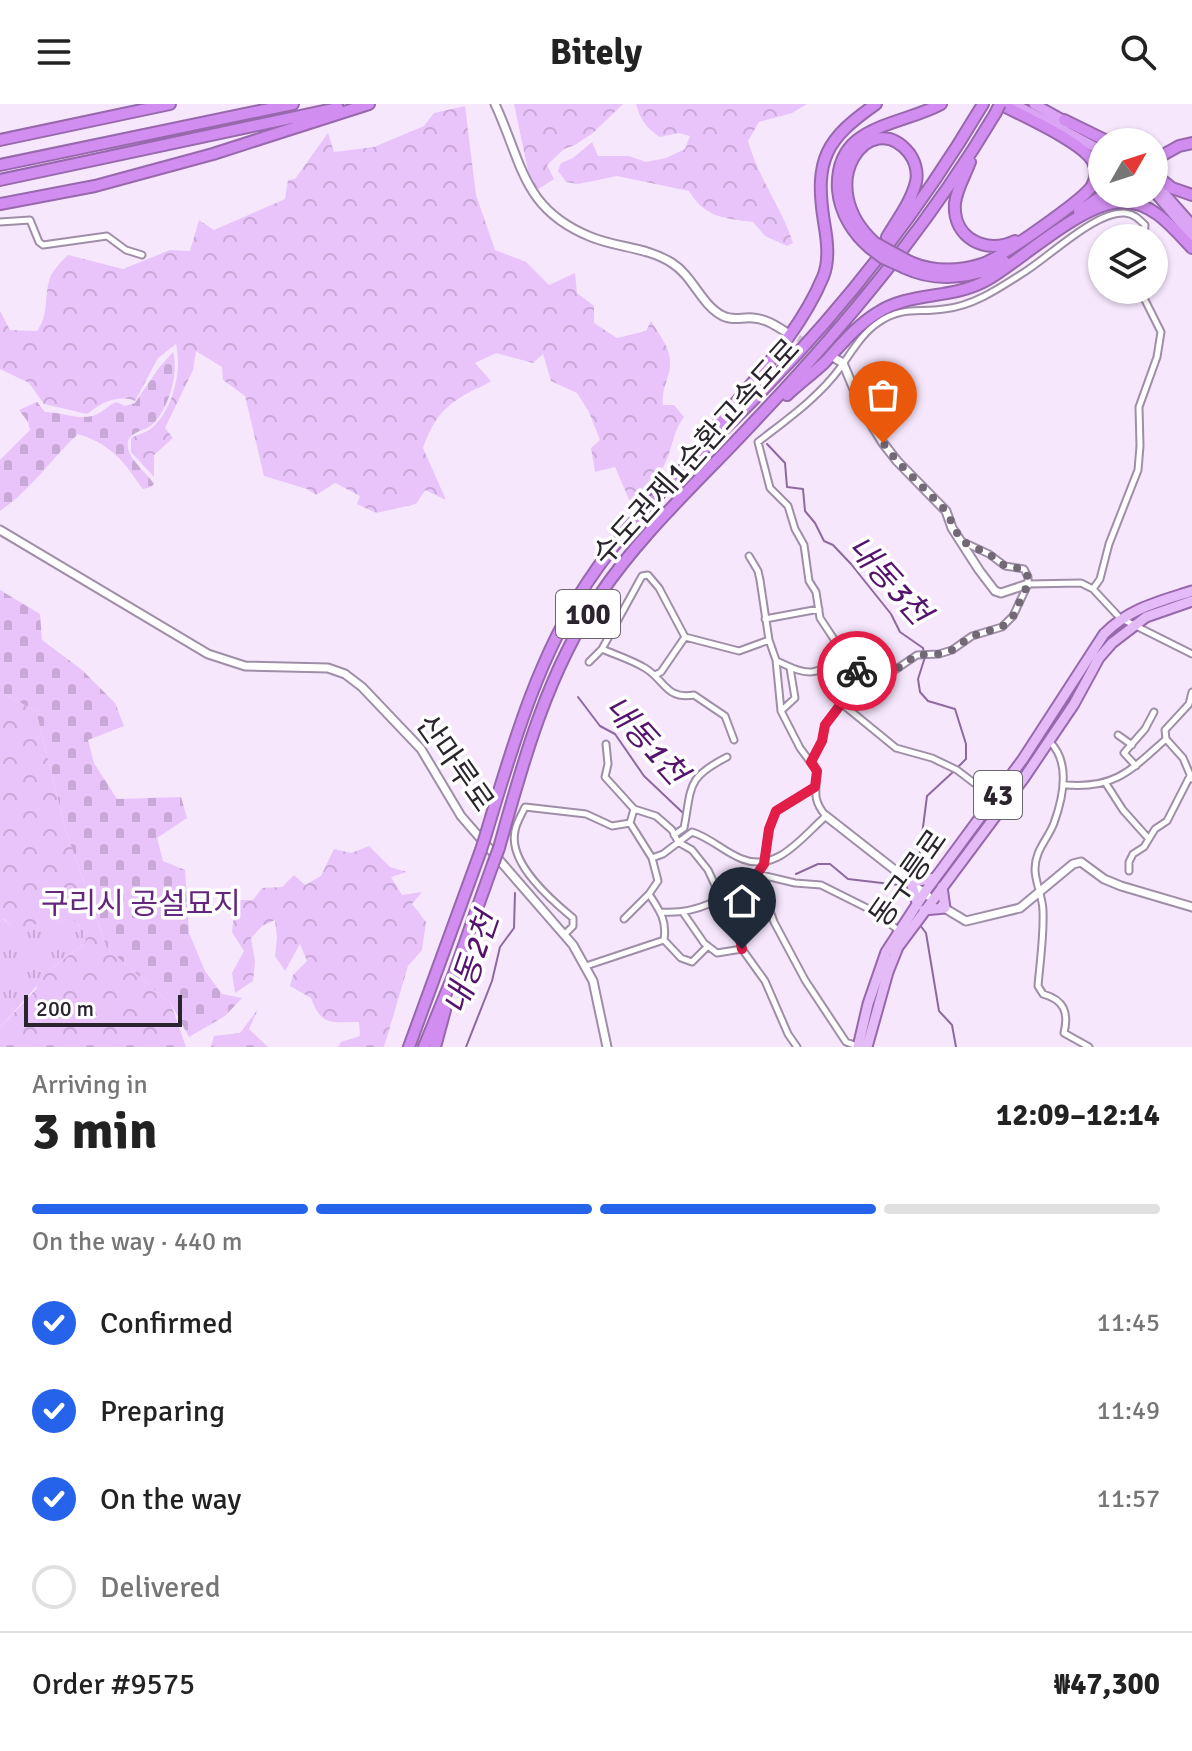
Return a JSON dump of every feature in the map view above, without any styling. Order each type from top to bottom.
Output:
[{"type":"highway","points":[[0,140],[170,104]]},
{"type":"highway","points":[[0,165],[293,104]]},
{"type":"highway","points":[[0,180],[355,104]]},
{"type":"highway","points":[[0,204],[95,186],[213,154],[369,104]]},
{"type":"highway","points":[[683,469],[798,324],[813,300],[827,256],[821,180],[823,161],[837,136],[876,104]]},
{"type":"highway","points":[[941,104],[916,116],[877,128],[859,138],[844,155],[838,188],[842,208],[853,230],[919,275],[954,277],[986,271],[1029,250]]},
{"type":"highway","points":[[1014,104],[1088,144]]},
{"type":"highway","points":[[1034,104],[1088,132]]},
{"type":"highway","name":"수도권제1순환고속도로","points":[[409,1047],[481,850],[536,680],[586,584],[646,507],[763,390],[870,267],[927,192],[982,106]]},
{"type":"highway","points":[[907,265],[926,269],[969,268],[993,260],[1084,194],[1094,183],[1096,168],[1089,155],[1077,146],[998,109]]},
{"type":"highway","name":"수도권제1순환고속도로","points":[[424,1047],[499,848],[516,786],[552,682],[599,596],[636,547],[848,320],[926,219],[998,109]]},
{"type":"highway","points":[[1064,120],[1088,135]]},
{"type":"highway","points":[[982,135],[957,193],[955,211],[959,225],[968,237],[988,246],[1002,246],[1028,235]]},
{"type":"highway","points":[[870,267],[916,181],[916,168],[911,156],[899,144],[887,140],[872,141],[858,149],[848,164],[846,175],[853,214],[872,245]]},
{"type":"highway","points":[[1168,152],[1192,143]]},
{"type":"highway","points":[[1168,185],[1192,195]]},
{"type":"highway","points":[[1168,198],[1192,225]]},
{"type":"highway","points":[[752,425],[880,310],[912,298],[971,288],[1006,269],[1029,250],[1095,209],[1122,202],[1135,204],[1157,213],[1191,244]]},
{"type":"highway","points":[[1050,236],[1088,207]]},
{"type":"highway","points":[[1166,208],[1191,244]]},
{"type":"highway","points":[[435,1047],[444,1019],[448,990]]},
{"type":"main road","name":"동구릉로","points":[[999,802],[1090,653],[1120,618],[1147,604],[1192,591]]},
{"type":"main road","name":"동구릉로","points":[[861,1047],[898,947],[921,907],[1049,741],[1099,658],[1112,643],[1146,617],[1192,601]]},
{"type":"main road","points":[[911,882],[938,883],[945,908],[921,907],[911,882]]},
{"type":"main road","name":"동구릉로","points":[[861,1047],[879,968],[899,931],[921,907]]},
{"type":"street","points":[[495,104],[528,188],[552,214],[592,237],[654,252],[677,266],[721,315],[735,319],[767,320],[786,332]]},
{"type":"street","points":[[1093,224],[1113,214],[1127,213],[1144,224]]},
{"type":"street","points":[[0,222],[30,220],[43,245],[107,236],[126,250],[142,255]]},
{"type":"street","points":[[811,762],[822,741],[825,725],[851,691],[855,671],[820,618],[816,592],[809,581],[804,545],[788,506],[770,488],[758,442],[800,410],[839,361],[877,323],[911,309],[943,310],[968,303],[1027,271],[1088,227]]},
{"type":"street","points":[[1093,589],[1100,579],[1109,544],[1138,470],[1141,395],[1157,357],[1161,332],[1147,304]]},
{"type":"street","points":[[839,361],[863,411],[883,443],[946,511],[961,541],[995,591],[1001,593],[1028,584],[1081,583],[1093,589],[1120,618],[1192,654]]},
{"type":"street","name":"산마루로","points":[[1,530],[156,625],[218,658],[245,666],[317,666],[352,678],[421,749],[461,816],[565,934],[586,966],[596,992],[607,1047]]},
{"type":"street","points":[[855,671],[892,672],[909,658],[952,650],[972,636],[1002,627],[1013,616],[1028,584],[1024,569],[1005,566],[989,554],[961,541]]},
{"type":"street","points":[[749,556],[758,571],[769,640],[776,660],[781,711],[800,748],[817,771],[817,806],[826,816],[928,896],[966,921],[1016,911],[1073,864],[1081,862],[1104,879],[1121,886],[1192,907]]},
{"type":"street","points":[[589,662],[602,649],[642,576],[648,575],[659,588],[685,637],[739,651],[769,640]]},
{"type":"street","points":[[765,619],[819,609]]},
{"type":"street","points":[[655,675],[661,672],[685,637]]},
{"type":"street","points":[[602,649],[641,666],[655,675],[663,687],[681,697],[694,695],[725,716],[734,740]]},
{"type":"street","points":[[776,660],[810,674],[825,669],[844,655]]},
{"type":"street","points":[[781,711],[795,698],[789,667]]},
{"type":"street","points":[[1129,871],[1133,854],[1144,847],[1148,838],[1167,821],[1191,778],[1183,758],[1166,739],[1165,730],[1189,704],[1192,692]]},
{"type":"street","points":[[841,703],[896,748],[932,758],[955,769],[999,802]]},
{"type":"street","points":[[1136,766],[1124,753],[1145,729],[1154,712]]},
{"type":"street","points":[[1118,735],[1132,745]]},
{"type":"street","points":[[1066,785],[1105,782],[1126,775],[1166,739]]},
{"type":"street","points":[[1049,741],[1057,749],[1066,785],[1054,823],[1037,852],[1035,869],[1043,910],[1038,986],[1043,994],[1057,998],[1063,1007],[1067,1021],[1064,1033],[1089,1047]]},
{"type":"street","points":[[606,744],[608,764],[605,777],[634,809],[656,816],[672,830],[678,842],[692,850],[708,870],[718,900],[739,934],[742,949],[765,981],[788,1034],[797,1047]]},
{"type":"street","points":[[674,835],[684,828],[691,784],[704,769],[727,757]]},
{"type":"street","points":[[1105,782],[1123,810],[1148,838]]},
{"type":"street","points":[[661,912],[684,914],[718,900],[757,874],[764,864],[769,829],[776,811],[815,787]]},
{"type":"street","points":[[565,934],[573,926],[573,918],[536,885],[518,852],[514,833],[525,807],[586,814],[612,826],[630,823]]},
{"type":"street","points":[[624,919],[658,881],[652,858],[630,823],[634,809]]},
{"type":"street","points":[[652,858],[692,832],[742,859],[764,864],[784,854],[826,816]]},
{"type":"street","points":[[757,874],[795,883],[821,885],[875,912],[899,931]]},
{"type":"street","points":[[757,874],[774,922],[805,980],[846,1042],[861,1047]]},
{"type":"street","points":[[649,894],[666,925],[664,940]]},
{"type":"street","points":[[684,914],[717,953],[742,949]]},
{"type":"street","points":[[664,940],[681,958],[692,962],[708,946]]},
{"type":"street","points":[[586,966],[664,940]]},
{"type":"green space","points":[[514,104],[623,104],[593,133],[564,149],[547,165],[554,179],[537,190],[529,175]]},
{"type":"green space","points":[[636,104],[807,104],[792,113],[759,122],[748,141],[793,243],[787,246],[765,236],[753,222],[724,218],[709,212],[689,191],[617,176],[578,184],[566,182],[558,171],[561,163],[573,158],[592,142],[598,156],[629,156],[646,162],[666,158],[685,149],[690,136],[678,133],[660,137],[645,123]]},
{"type":"green space","points":[[465,106],[476,195],[495,250],[526,262],[549,285],[575,273],[577,293],[594,306],[594,323],[617,338],[646,331],[651,321],[668,351],[670,367],[663,405],[674,405],[684,417],[660,472],[631,504],[615,467],[595,472],[591,448],[600,440],[589,412],[577,393],[551,381],[543,354],[533,363],[496,353],[475,363],[491,381],[445,410],[430,430],[423,448],[446,500],[425,490],[416,504],[376,513],[357,504],[360,496],[335,483],[316,495],[307,489],[264,476],[245,396],[223,380],[222,367],[196,351],[193,370],[165,428],[173,438],[154,455],[154,477],[131,452],[131,438],[151,429],[166,410],[177,376],[176,344],[158,358],[135,401],[110,401],[87,414],[44,404],[29,383],[0,369],[0,311],[10,330],[37,331],[44,318],[51,275],[68,255],[123,269],[170,250],[190,251],[199,220],[214,230],[285,199],[288,180],[295,179],[328,133],[334,152],[374,147],[424,126],[434,113]]},
{"type":"green space","points":[[173,352],[174,380],[164,409],[150,427],[132,435],[128,442],[132,457],[154,484],[151,487],[143,489],[113,453],[98,442],[78,434],[21,494],[0,511],[0,460],[30,430],[19,410],[37,402],[45,412],[87,417],[116,402],[125,406],[135,403]]},
{"type":"green space","name":"구리시 공설묘지","points":[[0,590],[40,614],[42,640],[82,670],[115,703],[124,726],[88,740],[94,763],[117,799],[181,797],[187,818],[157,838],[163,861],[185,870],[189,933],[205,971],[222,994],[242,998],[225,1016],[189,1037],[171,1004],[107,948],[66,831],[36,711],[0,692]]},
{"type":"green space","points":[[0,692],[36,711],[66,831],[107,948],[171,1004],[186,1047],[0,1047],[0,1028],[37,988],[35,981],[85,943],[86,933],[72,919],[61,920],[50,929],[41,922],[17,932],[4,919],[0,921]]},
{"type":"green space","points":[[369,846],[390,867],[407,872],[391,877],[402,895],[422,892],[412,904],[426,922],[422,950],[408,966],[384,1047],[338,1047],[341,1042],[360,1036],[359,1022],[329,1021],[319,1014],[311,998],[290,986],[293,975],[307,961],[300,944],[285,971],[275,956],[275,920],[262,926],[251,938],[255,962],[253,981],[235,993],[232,973],[244,951],[232,932],[236,900],[253,900],[262,888],[282,887],[294,875],[305,885],[321,876],[334,849],[351,853]]},
{"type":"green space","points":[[3,919],[17,931],[41,922],[51,928],[61,920],[72,919],[86,933],[85,943],[53,967],[0,1028],[0,921]]},
{"type":"green space","points":[[258,1009],[249,1029],[268,1047],[211,1047],[214,1036],[240,1033]]},
{"type":"waterway","name":"내동3천","points":[[767,444],[785,463],[787,487],[803,489],[805,511],[824,541],[833,545],[851,564],[891,614],[900,632],[923,648],[925,657],[918,679],[920,692],[928,701],[955,709],[966,744],[966,759],[958,767]]},
{"type":"waterway","name":"내동1천","points":[[578,697],[600,726],[615,734],[644,776],[682,812]]},
{"type":"waterway","name":"내동3천","points":[[917,874],[927,796],[953,772]]},
{"type":"waterway","name":"내동1천","points":[[796,874],[818,864],[830,864],[848,879],[899,885]]},
{"type":"waterway","name":"내동2천","points":[[466,1047],[492,981],[500,947],[514,928],[515,893]]},
{"type":"waterway","name":"내동1천","points":[[920,925],[926,933],[939,1011],[952,1025],[956,1047]]},
{"type":"tunnel","points":[[789,333],[834,358]]},
{"type":"way so far","points":[[857,671],[892,672],[909,658],[952,650],[972,636],[1002,627],[1013,616],[1028,584],[1024,569],[1005,566],[989,554],[961,541],[937,499],[897,461],[883,443]]},
{"type":"route","points":[[742,949],[739,934],[715,901],[757,874],[764,864],[769,829],[776,811],[815,787],[817,771],[811,762],[822,741],[825,725],[851,691],[857,671]]}]
